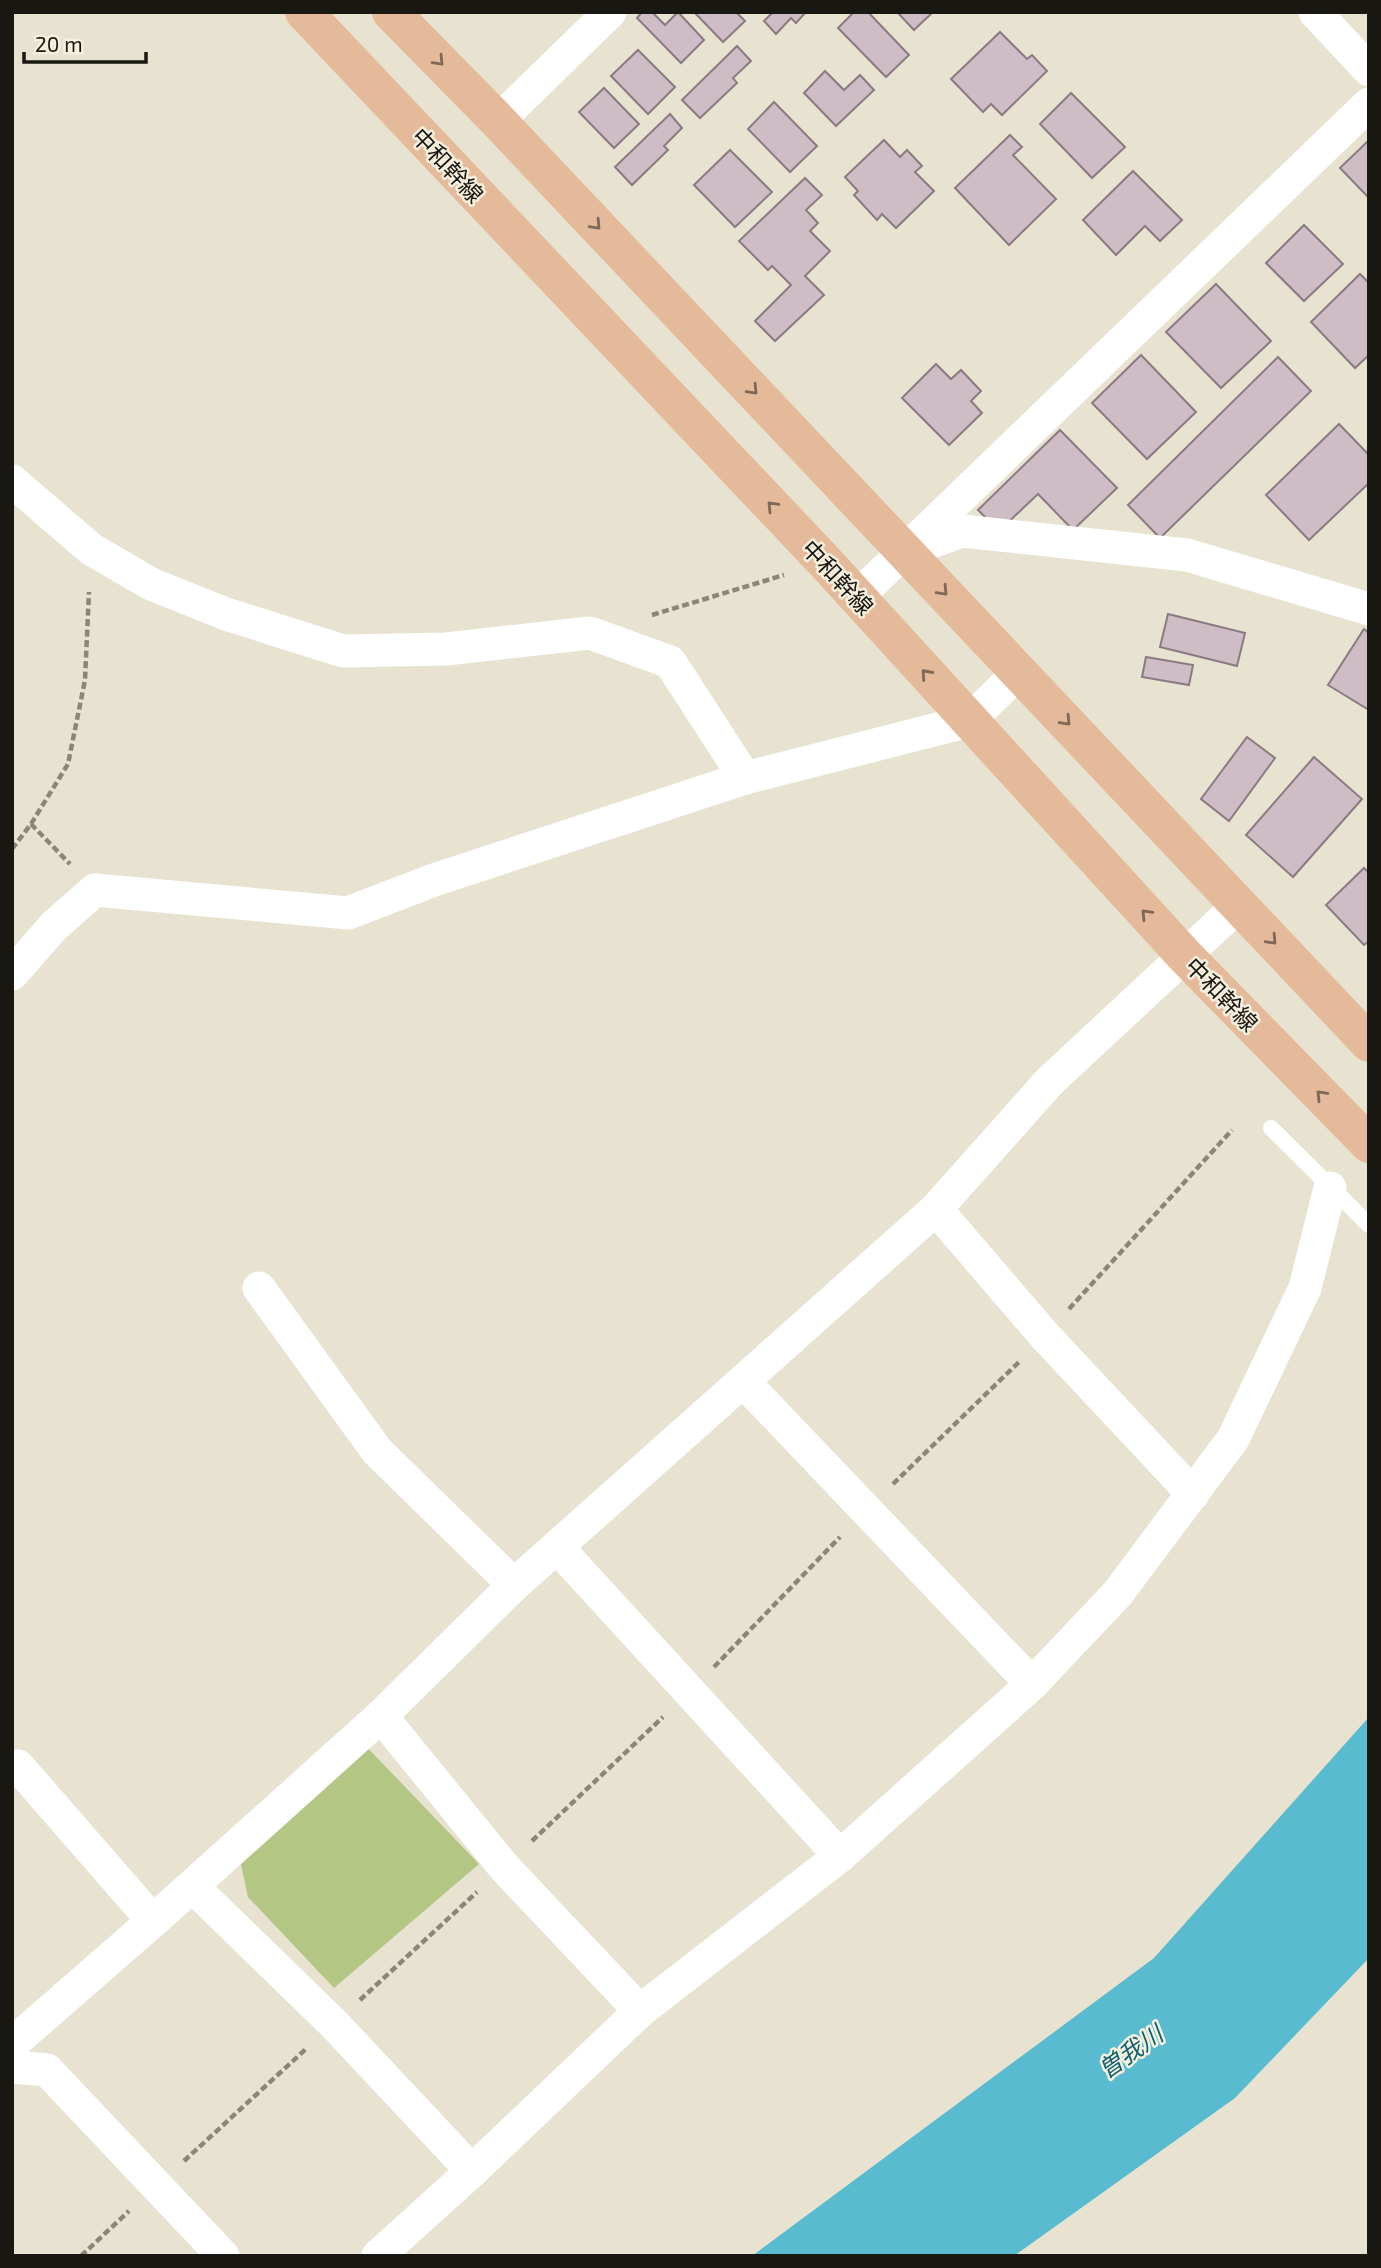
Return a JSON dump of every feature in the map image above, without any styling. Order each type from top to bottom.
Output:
[{"type":"main road","name":"中和幹線","points":[[304,12],[826,563],[1185,956],[1369,1144]]},
{"type":"main road","points":[[391,12],[498,121],[1369,1043]]},
{"type":"street","points":[[498,121],[610,12]]},
{"type":"street","points":[[1315,12],[1369,70]]},
{"type":"street","points":[[857,597],[1369,104]]},
{"type":"street","points":[[12,481],[91,549],[163,589],[226,614],[343,651],[446,649],[590,633],[670,662],[745,778]]},
{"type":"street","points":[[906,552],[962,531],[1187,555],[1369,609]]},
{"type":"street","points":[[12,974],[54,926],[95,890],[348,913],[434,880],[745,778],[969,721],[1019,672]]},
{"type":"street","points":[[12,2044],[381,1716],[514,1585],[936,1209],[1049,1082],[1238,905]]},
{"type":"street","points":[[378,2256],[640,2011],[840,1856],[1032,1684],[1118,1593],[1233,1439],[1305,1288],[1330,1188]]},
{"type":"street","points":[[936,1209],[1045,1336],[1193,1494]]},
{"type":"street","points":[[259,1288],[377,1451],[514,1585]]},
{"type":"street","points":[[744,1381],[1032,1684]]},
{"type":"street","points":[[557,1547],[840,1856]]},
{"type":"street","points":[[381,1716],[504,1867],[640,2011]]},
{"type":"street","points":[[19,1766],[153,1921]]},
{"type":"street","points":[[192,1886],[334,2024],[471,2171]]},
{"type":"street","points":[[12,2067],[47,2070],[223,2256]]},
{"type":"lane","points":[[1271,1128],[1369,1224]]},
{"type":"path","points":[[12,849],[32,824],[68,764],[85,680],[91,549]]},
{"type":"path","points":[[590,633],[826,563]]},
{"type":"path","points":[[32,824],[95,890]]},
{"type":"green space","points":[[362,1742],[479,1864],[334,1988],[248,1897],[239,1855]]},
{"type":"water","name":"曽我川","points":[[1369,1717],[1369,1958],[1235,2098],[1014,2256],[752,2256],[1154,1958]]},
{"type":"building","points":[[642,12],[652,12],[665,25],[678,12],[704,40],[681,63],[637,18]]},
{"type":"building","points":[[694,12],[736,12],[745,21],[723,42]]},
{"type":"building","points":[[773,12],[806,12],[796,23],[791,18],[776,34],[764,21]]},
{"type":"building","points":[[854,12],[868,12],[909,55],[886,77],[838,28]]},
{"type":"building","points":[[897,12],[933,12],[914,30]]},
{"type":"building","points":[[1000,32],[1027,59],[1032,55],[1047,71],[1002,115],[991,104],[983,112],[951,79]]},
{"type":"building","points":[[737,46],[751,61],[733,78],[737,83],[700,118],[682,100]]},
{"type":"building","points":[[638,50],[675,87],[648,114],[611,76]]},
{"type":"building","points":[[825,71],[844,90],[860,75],[874,90],[836,126],[804,93]]},
{"type":"building","points":[[604,88],[639,124],[614,148],[579,112]]},
{"type":"building","points":[[1071,93],[1125,147],[1092,178],[1040,124]]},
{"type":"building","points":[[774,102],[817,146],[790,172],[748,129]]},
{"type":"building","points":[[670,114],[682,128],[664,146],[668,150],[632,185],[615,167]]},
{"type":"building","points":[[1010,135],[1022,147],[1013,155],[1056,199],[1009,245],[955,188]]},
{"type":"building","points":[[884,140],[900,157],[907,150],[922,166],[915,172],[934,191],[896,228],[882,214],[877,220],[854,195],[858,191],[845,177]]},
{"type":"building","points":[[1369,140],[1369,198],[1340,168]]},
{"type":"building","points":[[730,150],[772,192],[735,227],[694,185]]},
{"type":"building","points":[[1133,171],[1182,220],[1160,241],[1145,226],[1116,255],[1083,220]]},
{"type":"building","points":[[805,178],[822,195],[806,210],[818,223],[810,231],[830,251],[805,276],[824,295],[775,341],[755,321],[791,285],[772,266],[768,270],[739,241]]},
{"type":"building","points":[[1304,225],[1343,264],[1304,301],[1266,263]]},
{"type":"building","points":[[1360,274],[1369,283],[1369,355],[1355,368],[1311,322]]},
{"type":"building","points":[[1216,284],[1271,341],[1221,388],[1166,332]]},
{"type":"building","points":[[1141,355],[1196,412],[1147,459],[1092,403]]},
{"type":"building","points":[[1278,357],[1311,391],[1160,538],[1128,505]]},
{"type":"building","points":[[936,364],[951,379],[961,370],[981,391],[971,401],[982,413],[949,445],[902,398]]},
{"type":"building","points":[[1339,424],[1369,455],[1369,483],[1309,540],[1266,495]]},
{"type":"building","points":[[1060,430],[1117,488],[1073,530],[1038,494],[999,531],[978,510]]},
{"type":"building","points":[[1168,614],[1245,633],[1237,666],[1160,647]]},
{"type":"building","points":[[1364,629],[1369,633],[1369,710],[1328,685]]},
{"type":"building","points":[[1146,657],[1193,665],[1189,685],[1142,677]]},
{"type":"building","points":[[1247,737],[1275,758],[1229,821],[1201,799]]},
{"type":"building","points":[[1314,757],[1362,799],[1293,877],[1246,835]]},
{"type":"building","points":[[1364,868],[1369,873],[1369,941],[1364,945],[1326,905]]}]
